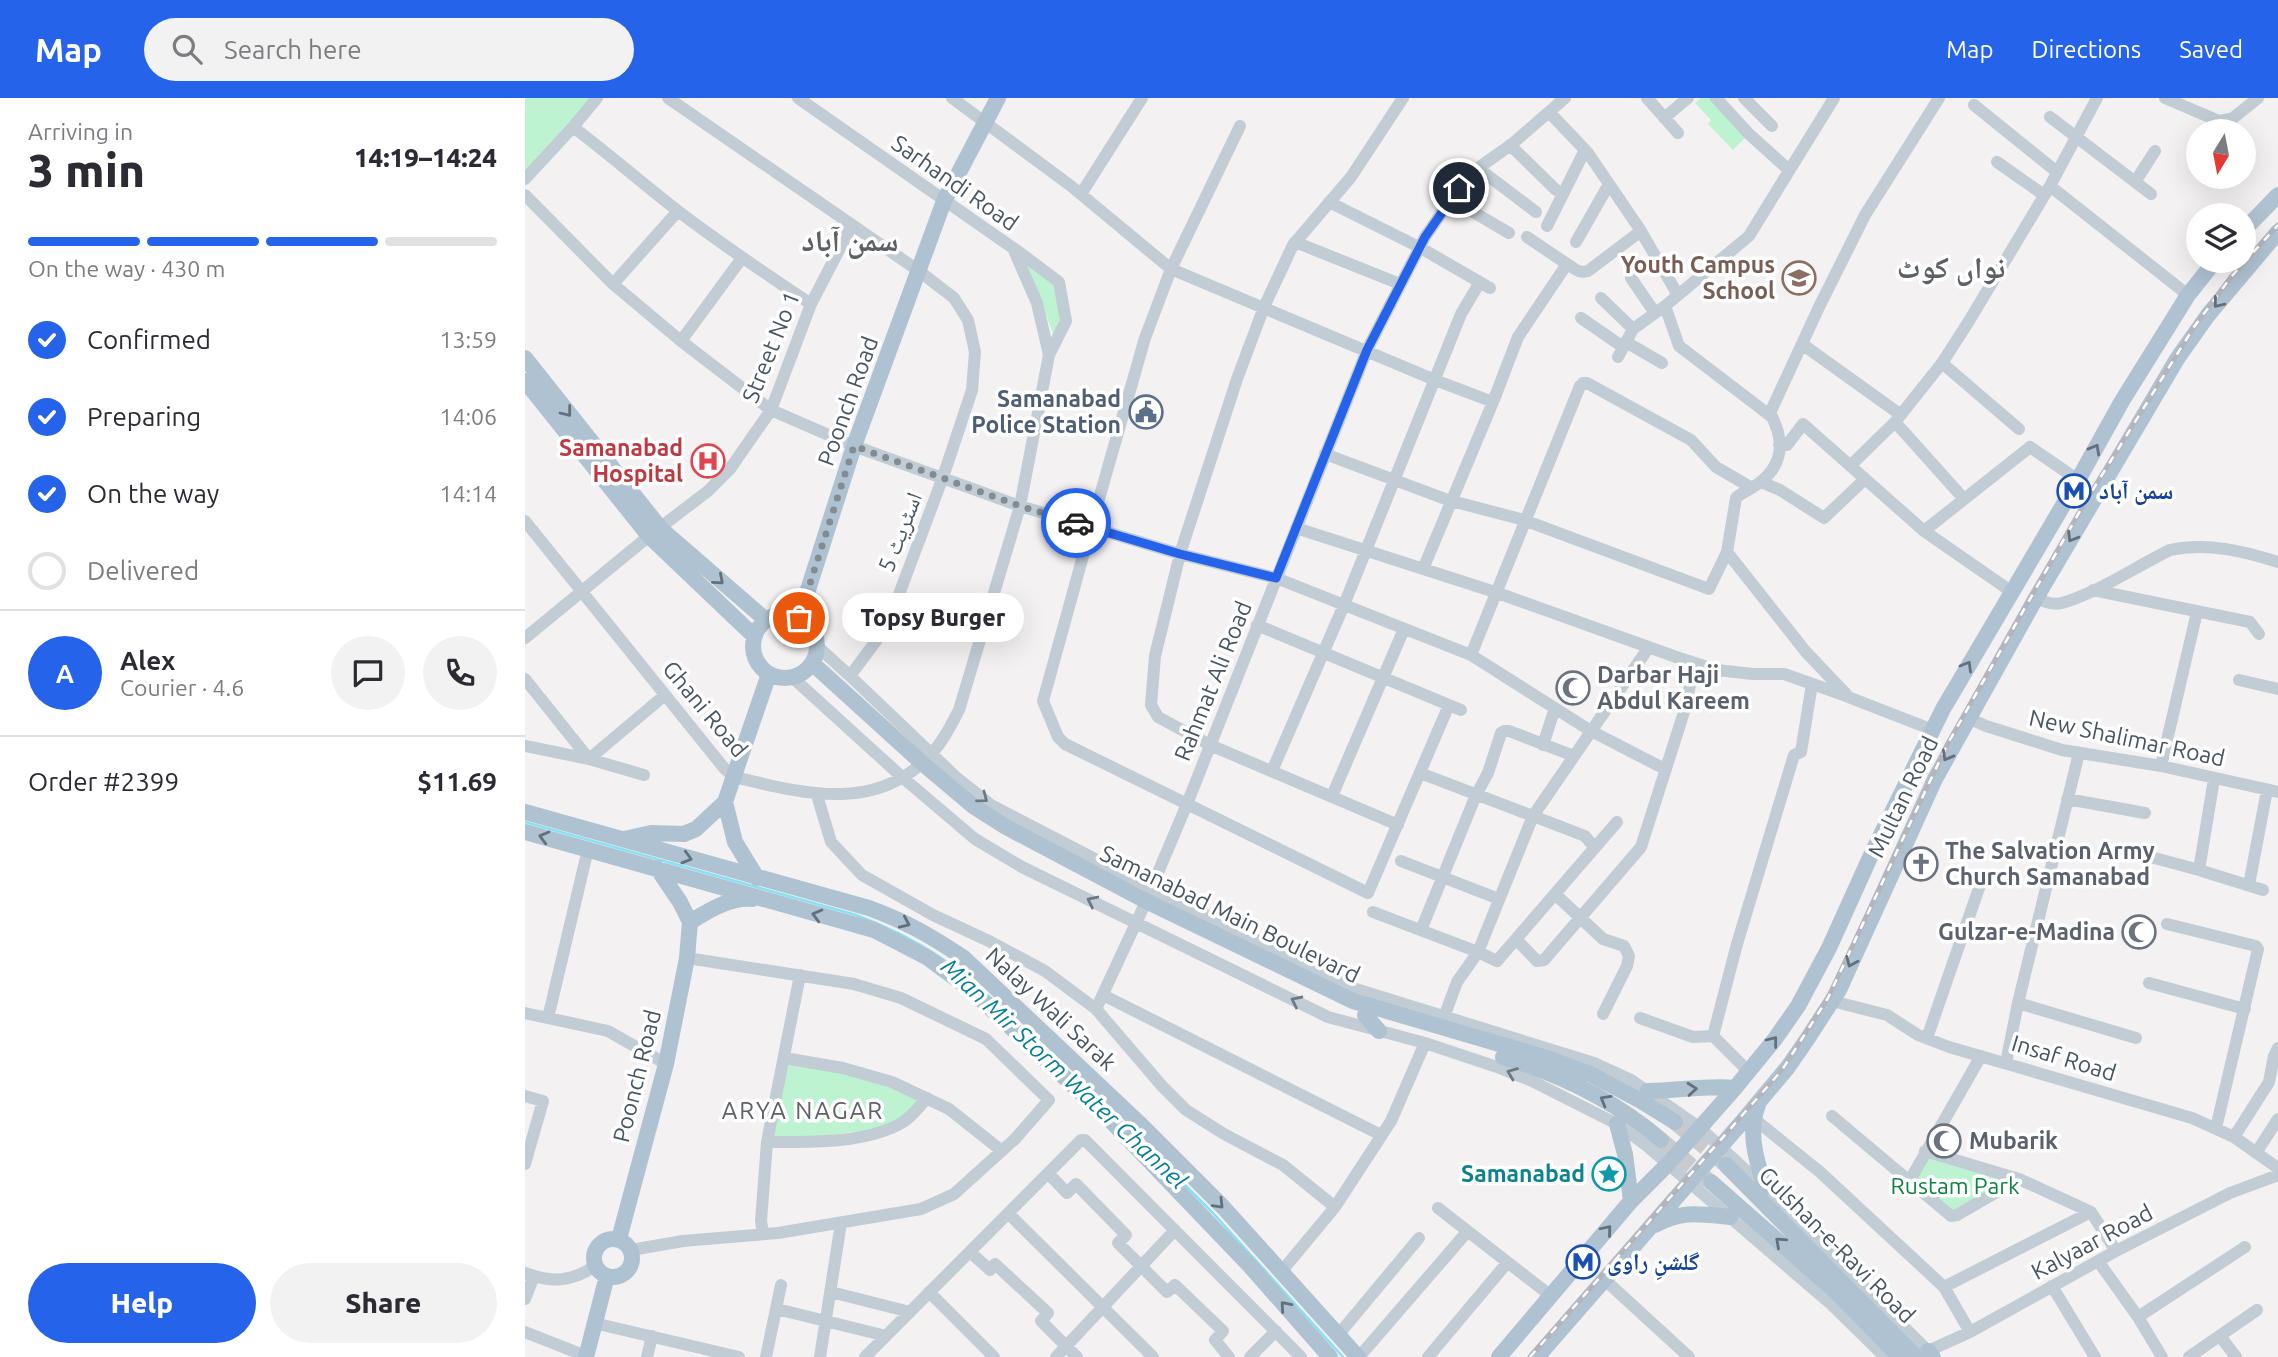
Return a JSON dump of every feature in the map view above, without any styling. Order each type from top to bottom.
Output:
[{"type":"main road","name":"Poonch Road","points":[[799,618],[854,446],[944,201],[998,98]]},
{"type":"main road","points":[[2256,219],[2277,199]]},
{"type":"main road","name":"Multan Road","points":[[1537,1357],[1720,1146],[1756,1110],[1832,1001],[1935,779],[2036,597],[2177,359],[2208,315],[2278,232]]},
{"type":"main road","name":"Multan Road","points":[[1499,1357],[1631,1201],[1668,1164],[1735,1088],[1786,1024],[1814,979],[1871,853],[1972,657],[2122,401],[2188,295],[2205,273]]},
{"type":"main road","points":[[525,358],[655,533],[766,620]]},
{"type":"main road","points":[[525,381],[655,533],[754,636]]},
{"type":"main road","points":[[782,614],[799,618],[809,625],[817,646],[803,670],[784,678],[769,674],[761,667],[755,657],[754,636],[766,620],[782,614]]},
{"type":"main road","name":"Samanabad Main Boulevard","points":[[803,670],[918,766],[995,822],[1144,905],[1370,1011],[1556,1076],[1604,1100],[1661,1140]]},
{"type":"main road","points":[[622,840],[651,834],[684,834],[696,829],[725,802],[769,674]]},
{"type":"main road","points":[[725,802],[735,842],[757,878]]},
{"type":"main road","name":"Nalay Wali Sarak","points":[[525,812],[869,908],[908,923],[932,936],[964,958],[1138,1122],[1223,1207],[1359,1357]]},
{"type":"main road","name":"Nalay Wali Sarak","points":[[525,832],[873,930],[928,958],[970,989],[1124,1135],[1251,1266],[1330,1357]]},
{"type":"main road","points":[[657,868],[690,922],[726,903],[746,898],[765,900]]},
{"type":"main road","name":"Poonch Road","points":[[625,1244],[666,1064],[687,958],[690,922]]},
{"type":"main road","points":[[1379,1031],[1370,1011],[1393,1001]]},
{"type":"main road","name":"Samanabad Main Boulevard","points":[[1370,1011],[1550,1059],[1590,1074],[1675,1122]]},
{"type":"main road","points":[[1648,1091],[1719,1086],[1735,1088]]},
{"type":"main road","points":[[1756,1110],[1755,1148],[1765,1188]]},
{"type":"main road","points":[[1124,1135],[1138,1122]]},
{"type":"main road","points":[[1617,1124],[1625,1154],[1631,1201]]},
{"type":"main road","name":"Gulshan-e-Ravi Road","points":[[1726,1165],[1925,1355]]},
{"type":"main road","name":"Gulshan-e-Ravi Road","points":[[1711,1182],[1834,1290],[1901,1357]]},
{"type":"main road","points":[[1650,1228],[1671,1216],[1690,1214],[1730,1217]]},
{"type":"main road","points":[[586,1357],[601,1271],[594,1251],[604,1240],[625,1244],[632,1256],[629,1268],[619,1276],[601,1271]]},
{"type":"street","points":[[525,179],[597,98]]},
{"type":"street","name":"اسٹریٹ 5","points":[[668,98],[919,271],[954,298],[968,320],[975,352],[972,390],[895,605],[879,637],[850,676]]},
{"type":"street","name":"Sarhandi Road","points":[[798,98],[1013,248],[1037,303],[1049,355],[1020,506],[959,710],[946,734],[918,766]]},
{"type":"street","points":[[952,98],[1081,194],[1171,269],[1434,380],[1493,402]]},
{"type":"street","points":[[1081,194],[1142,98]]},
{"type":"street","points":[[1398,825],[1210,745],[1158,717],[1151,705],[1155,656],[1180,554],[1263,307],[1295,242],[1351,177],[1403,98]]},
{"type":"street","name":"Rahmat Ali Road","points":[[1095,1009],[1144,905],[1187,804],[1367,350],[1419,247],[1467,176],[1510,145],[1565,98]]},
{"type":"street","points":[[1647,98],[1678,133]]},
{"type":"street","points":[[1664,118],[1688,98]]},
{"type":"street","points":[[1716,98],[1749,134],[1789,170]]},
{"type":"street","points":[[1744,98],[1772,126]]},
{"type":"street","points":[[1622,348],[1633,329],[1749,236],[1835,98]]},
{"type":"street","points":[[1325,454],[1452,501],[1524,520],[1706,589],[1712,587],[1727,552],[1736,498],[1756,485],[1773,468],[1780,454],[1779,429],[1770,412],[1865,215],[1939,98]]},
{"type":"street","points":[[1850,466],[1898,418],[1942,363],[2047,191],[2097,98]]},
{"type":"street","points":[[2165,98],[2219,121],[2233,118],[2258,98]]},
{"type":"street","points":[[1973,105],[2057,172]]},
{"type":"street","points":[[1549,112],[1585,150],[1609,184],[1641,231],[1678,295]]},
{"type":"street","points":[[2050,117],[2151,194]]},
{"type":"street","points":[[1240,126],[1171,269],[1145,338],[1044,705],[1060,741],[1368,893],[1420,773],[1455,708],[1257,625]]},
{"type":"street","points":[[573,127],[678,211],[811,304]]},
{"type":"street","points":[[1510,145],[1556,190]]},
{"type":"street","points":[[1547,226],[1585,150]]},
{"type":"street","points":[[2135,182],[2155,151]]},
{"type":"street","points":[[1997,162],[2047,191],[2188,295]]},
{"type":"street","points":[[1478,168],[1537,212]]},
{"type":"street","points":[[1576,242],[1609,184]]},
{"type":"street","points":[[525,195],[614,284],[681,341],[771,410],[854,446],[1020,506],[1180,554],[1276,578],[1471,655],[1591,731],[1665,769]]},
{"type":"street","points":[[1451,199],[1509,233]]},
{"type":"street","points":[[1272,771],[1344,605],[1461,314],[1485,285],[1419,247],[1329,202]]},
{"type":"street","points":[[614,284],[678,211]]},
{"type":"street","name":"Street No 1","points":[[525,638],[708,491],[730,469],[771,410],[811,304],[852,225]]},
{"type":"street","points":[[1527,237],[1583,273],[1641,231]]},
{"type":"street","points":[[1295,242],[1401,284]]},
{"type":"street","points":[[1013,248],[1059,282],[1066,321],[1049,355]]},
{"type":"street","points":[[681,341],[742,258]]},
{"type":"street","points":[[1423,569],[1518,337],[1567,264]]},
{"type":"street","points":[[1631,278],[1660,309],[1679,346],[1772,417]]},
{"type":"street","points":[[1601,298],[1633,329]]},
{"type":"street","points":[[1581,318],[1622,348],[1662,363]]},
{"type":"street","points":[[1802,344],[1898,418],[1964,499]]},
{"type":"street","points":[[1942,363],[2019,429]]},
{"type":"street","points":[[1471,655],[1524,520],[1583,383],[1691,440],[1716,467],[1756,485],[1780,490],[1824,518],[1865,479]]},
{"type":"street","points":[[1779,445],[1787,444],[1803,424],[1924,531],[2012,592]]},
{"type":"street","points":[[1924,531],[2030,447],[2078,480]]},
{"type":"street","name":"Ghani Road","points":[[525,521],[724,768],[734,776],[817,795],[867,791],[888,786],[918,766]]},
{"type":"street","points":[[1296,528],[1495,592],[1717,670],[1784,674],[1933,730]]},
{"type":"street","points":[[2036,597],[2060,604],[2183,547],[2237,550],[2275,558]]},
{"type":"street","points":[[1727,552],[1806,652],[1850,698]]},
{"type":"street","points":[[2093,590],[2250,622],[2259,634]]},
{"type":"street","points":[[2161,766],[2197,612]]},
{"type":"street","points":[[1332,796],[1404,629]]},
{"type":"street","points":[[817,646],[850,676],[975,839],[1023,867],[1144,905],[1356,989],[1594,1063],[1631,1080],[1700,1128],[1765,1188],[1925,1355]]},
{"type":"street","points":[[1444,1017],[1457,982],[1478,951],[1532,817],[1649,647]]},
{"type":"street","points":[[1516,939],[1541,962],[1641,847],[1684,712],[1695,663]]},
{"type":"street","points":[[803,670],[918,766]]},
{"type":"street","points":[[525,679],[589,760]]},
{"type":"street","points":[[2239,680],[2278,689]]},
{"type":"street","points":[[1713,1036],[1737,944],[1794,755],[1801,752],[1812,684]]},
{"type":"street","points":[[589,760],[665,695]]},
{"type":"street","points":[[1543,745],[1555,708]]},
{"type":"street","name":"New Shalimar Road","points":[[1968,718],[2062,750],[2161,766],[2272,791]]},
{"type":"street","points":[[1421,930],[1476,795],[1488,773],[1501,733],[1504,731],[1574,756]]},
{"type":"street","points":[[525,746],[644,775]]},
{"type":"street","points":[[2006,1063],[2079,753]]},
{"type":"street","points":[[1420,773],[1585,836],[1595,848]]},
{"type":"street","points":[[2199,870],[2214,779]]},
{"type":"street","points":[[2249,885],[2272,791]]},
{"type":"street","points":[[817,795],[831,842],[862,875],[933,915],[1045,971],[1095,1009],[1161,1086],[1186,1110],[1224,1134],[1283,1165],[1335,1207]]},
{"type":"street","points":[[2067,799],[2145,813]]},
{"type":"street","points":[[1373,912],[1478,951],[1497,961],[1618,822]]},
{"type":"street","points":[[548,1018],[588,849]]},
{"type":"street","points":[[2151,858],[2263,890]]},
{"type":"street","points":[[1401,861],[1499,899]]},
{"type":"street","points":[[1927,1038],[1979,888]]},
{"type":"street","points":[[1555,894],[1603,939],[1624,946],[1629,956],[1627,966],[1603,1014]]},
{"type":"street","points":[[1144,905],[1328,1017],[1497,1067],[1532,1081],[1617,1124],[1668,1164],[1832,1305],[1885,1357]]},
{"type":"street","points":[[2167,924],[2256,946],[2258,949],[2216,1128]]},
{"type":"street","points":[[625,1244],[763,1234],[921,1209],[954,1194],[1002,1151],[1049,1100],[985,1039],[901,998],[854,984],[687,958]]},
{"type":"street","points":[[763,1234],[761,1221],[767,1142],[800,975]]},
{"type":"street","points":[[2149,983],[2245,1009]]},
{"type":"street","points":[[1103,995],[1381,1135]]},
{"type":"street","name":"Insaf Road","points":[[1832,1001],[1887,1015],[1949,1047],[2180,1114],[2234,1137],[2278,1168]]},
{"type":"street","points":[[2018,1003],[2136,1038]]},
{"type":"street","points":[[525,1013],[608,1031],[666,1064]]},
{"type":"street","points":[[1640,1018],[1693,1037],[1713,1036],[1748,1071]]},
{"type":"street","points":[[1281,1272],[1335,1207],[1391,1122],[1425,1044]]},
{"type":"street","points":[[2234,1137],[2269,1083],[2278,1048]]},
{"type":"street","points":[[1910,1180],[1981,1056]]},
{"type":"street","points":[[784,1058],[843,1068],[892,1082],[949,1109],[1002,1151]]},
{"type":"street","points":[[525,1096],[543,1101],[525,1164]]},
{"type":"street","points":[[767,1142],[833,1139],[885,1130],[906,1119],[927,1098]]},
{"type":"street","points":[[1756,1110],[1944,1287],[1970,1332]]},
{"type":"street","points":[[1832,1116],[1951,1216],[2019,1179]]},
{"type":"street","points":[[2256,1153],[2278,1119]]},
{"type":"street","points":[[865,1357],[1081,1140],[1085,1140],[1301,1357]]},
{"type":"street","points":[[1925,1151],[2019,1179],[2091,1212],[2116,1251]]},
{"type":"street","points":[[1048,1173],[1067,1193],[1076,1184],[1126,1235],[1118,1243],[1140,1266],[1167,1292],[1175,1284],[1223,1331],[1215,1340],[1229,1357]]},
{"type":"street","name":"Kalyaar Road","points":[[1925,1355],[2116,1251],[2230,1194],[2278,1175]]},
{"type":"street","points":[[1439,1208],[1551,1296]]},
{"type":"street","points":[[1944,1287],[2091,1212]]},
{"type":"street","points":[[1008,1213],[1153,1357]]},
{"type":"street","points":[[820,1357],[841,1223]]},
{"type":"street","points":[[1056,1357],[1175,1230]]},
{"type":"street","points":[[1359,1357],[1467,1232]]},
{"type":"street","points":[[1339,1334],[1419,1238]]},
{"type":"street","points":[[2138,1317],[2245,1247]]},
{"type":"street","points":[[969,1252],[990,1270],[995,1264],[1048,1313],[1041,1321],[1077,1357]]},
{"type":"street","points":[[2098,1261],[2138,1317],[2162,1357]]},
{"type":"street","points":[[1428,1357],[1507,1263]]},
{"type":"street","points":[[525,1298],[530,1275],[541,1279],[567,1279],[601,1271]]},
{"type":"street","points":[[1605,1280],[1689,1357]]},
{"type":"street","points":[[766,1357],[781,1285]]},
{"type":"street","points":[[2053,1286],[2095,1357]]},
{"type":"street","points":[[831,1292],[909,1312]]},
{"type":"street","points":[[929,1292],[995,1357]]},
{"type":"street","points":[[777,1309],[886,1336]]},
{"type":"street","points":[[2189,1357],[2257,1310]]},
{"type":"street","points":[[594,1323],[652,1336],[707,1353],[739,1357]]},
{"type":"street","points":[[1250,1357],[1276,1331]]},
{"type":"street","points":[[525,1332],[586,1357]]},
{"type":"street","points":[[647,1357],[652,1336]]},
{"type":"street","points":[[2220,1336],[2235,1357]]},
{"type":"green space","points":[[525,98],[595,98],[525,178]]},
{"type":"green space","points":[[1701,98],[1711,98],[1745,138],[1733,150],[1708,124],[1711,120],[1695,103]]},
{"type":"green space","points":[[1026,263],[1055,284],[1060,316],[1053,333]]},
{"type":"green space","points":[[780,1052],[925,1099],[899,1122],[878,1129],[765,1143]]},
{"type":"green space","name":"Rustam Park","points":[[1927,1152],[2019,1179],[1957,1215],[1910,1180]]},
{"type":"waterway","name":"Mian Mir Storm Water Channel","points":[[525,822],[856,915],[901,934],[939,956],[1009,1015]]},
{"type":"waterway","name":"Mian Mir Storm Water Channel","points":[[1140,1140],[1213,1213],[1343,1357]]},
{"type":"tunnel","points":[[1675,1122],[1724,1163]]},
{"type":"tunnel","points":[[1661,1140],[1709,1181]]},
{"type":"railway","points":[[1530,1357],[1782,1070],[1828,998],[1947,745],[2084,504],[2194,327],[2231,277],[2278,225]]},
{"type":"way so far","points":[[799,618],[854,446],[1020,506],[1076,523]]},
{"type":"place","name":"Youth Campus School","points":[[1799,278]]},
{"type":"place","name":"Samanabad Police Station","points":[[1146,412]]},
{"type":"place","name":"Samanabad Hospital","points":[[708,461]]},
{"type":"place","name":"سمن آباد","points":[[2074,491]]},
{"type":"place","name":"Topsy Burger","points":[[799,618]]},
{"type":"place","name":"Darbar Haji Abdul Kareem","points":[[1573,688]]},
{"type":"place","name":"The Salvation Army Church Samanabad","points":[[1921,864]]},
{"type":"place","name":"Gulzar-e-Madina","points":[[2139,932]]},
{"type":"place","name":"Mubarik","points":[[1944,1141]]},
{"type":"place","name":"Samanabad","points":[[1609,1174]]},
{"type":"place","name":"گلشنِ راوی","points":[[1583,1262]]},
{"type":"district","name":"سمن آباد","points":[[850,241]]},
{"type":"district","name":"نواں کوٹ","points":[[1951,268]]},
{"type":"district","name":"ARYA NAGAR","points":[[803,1111]]},
{"type":"route","points":[[1076,523],[1180,554],[1276,578],[1367,350],[1425,237],[1459,188]]}]
